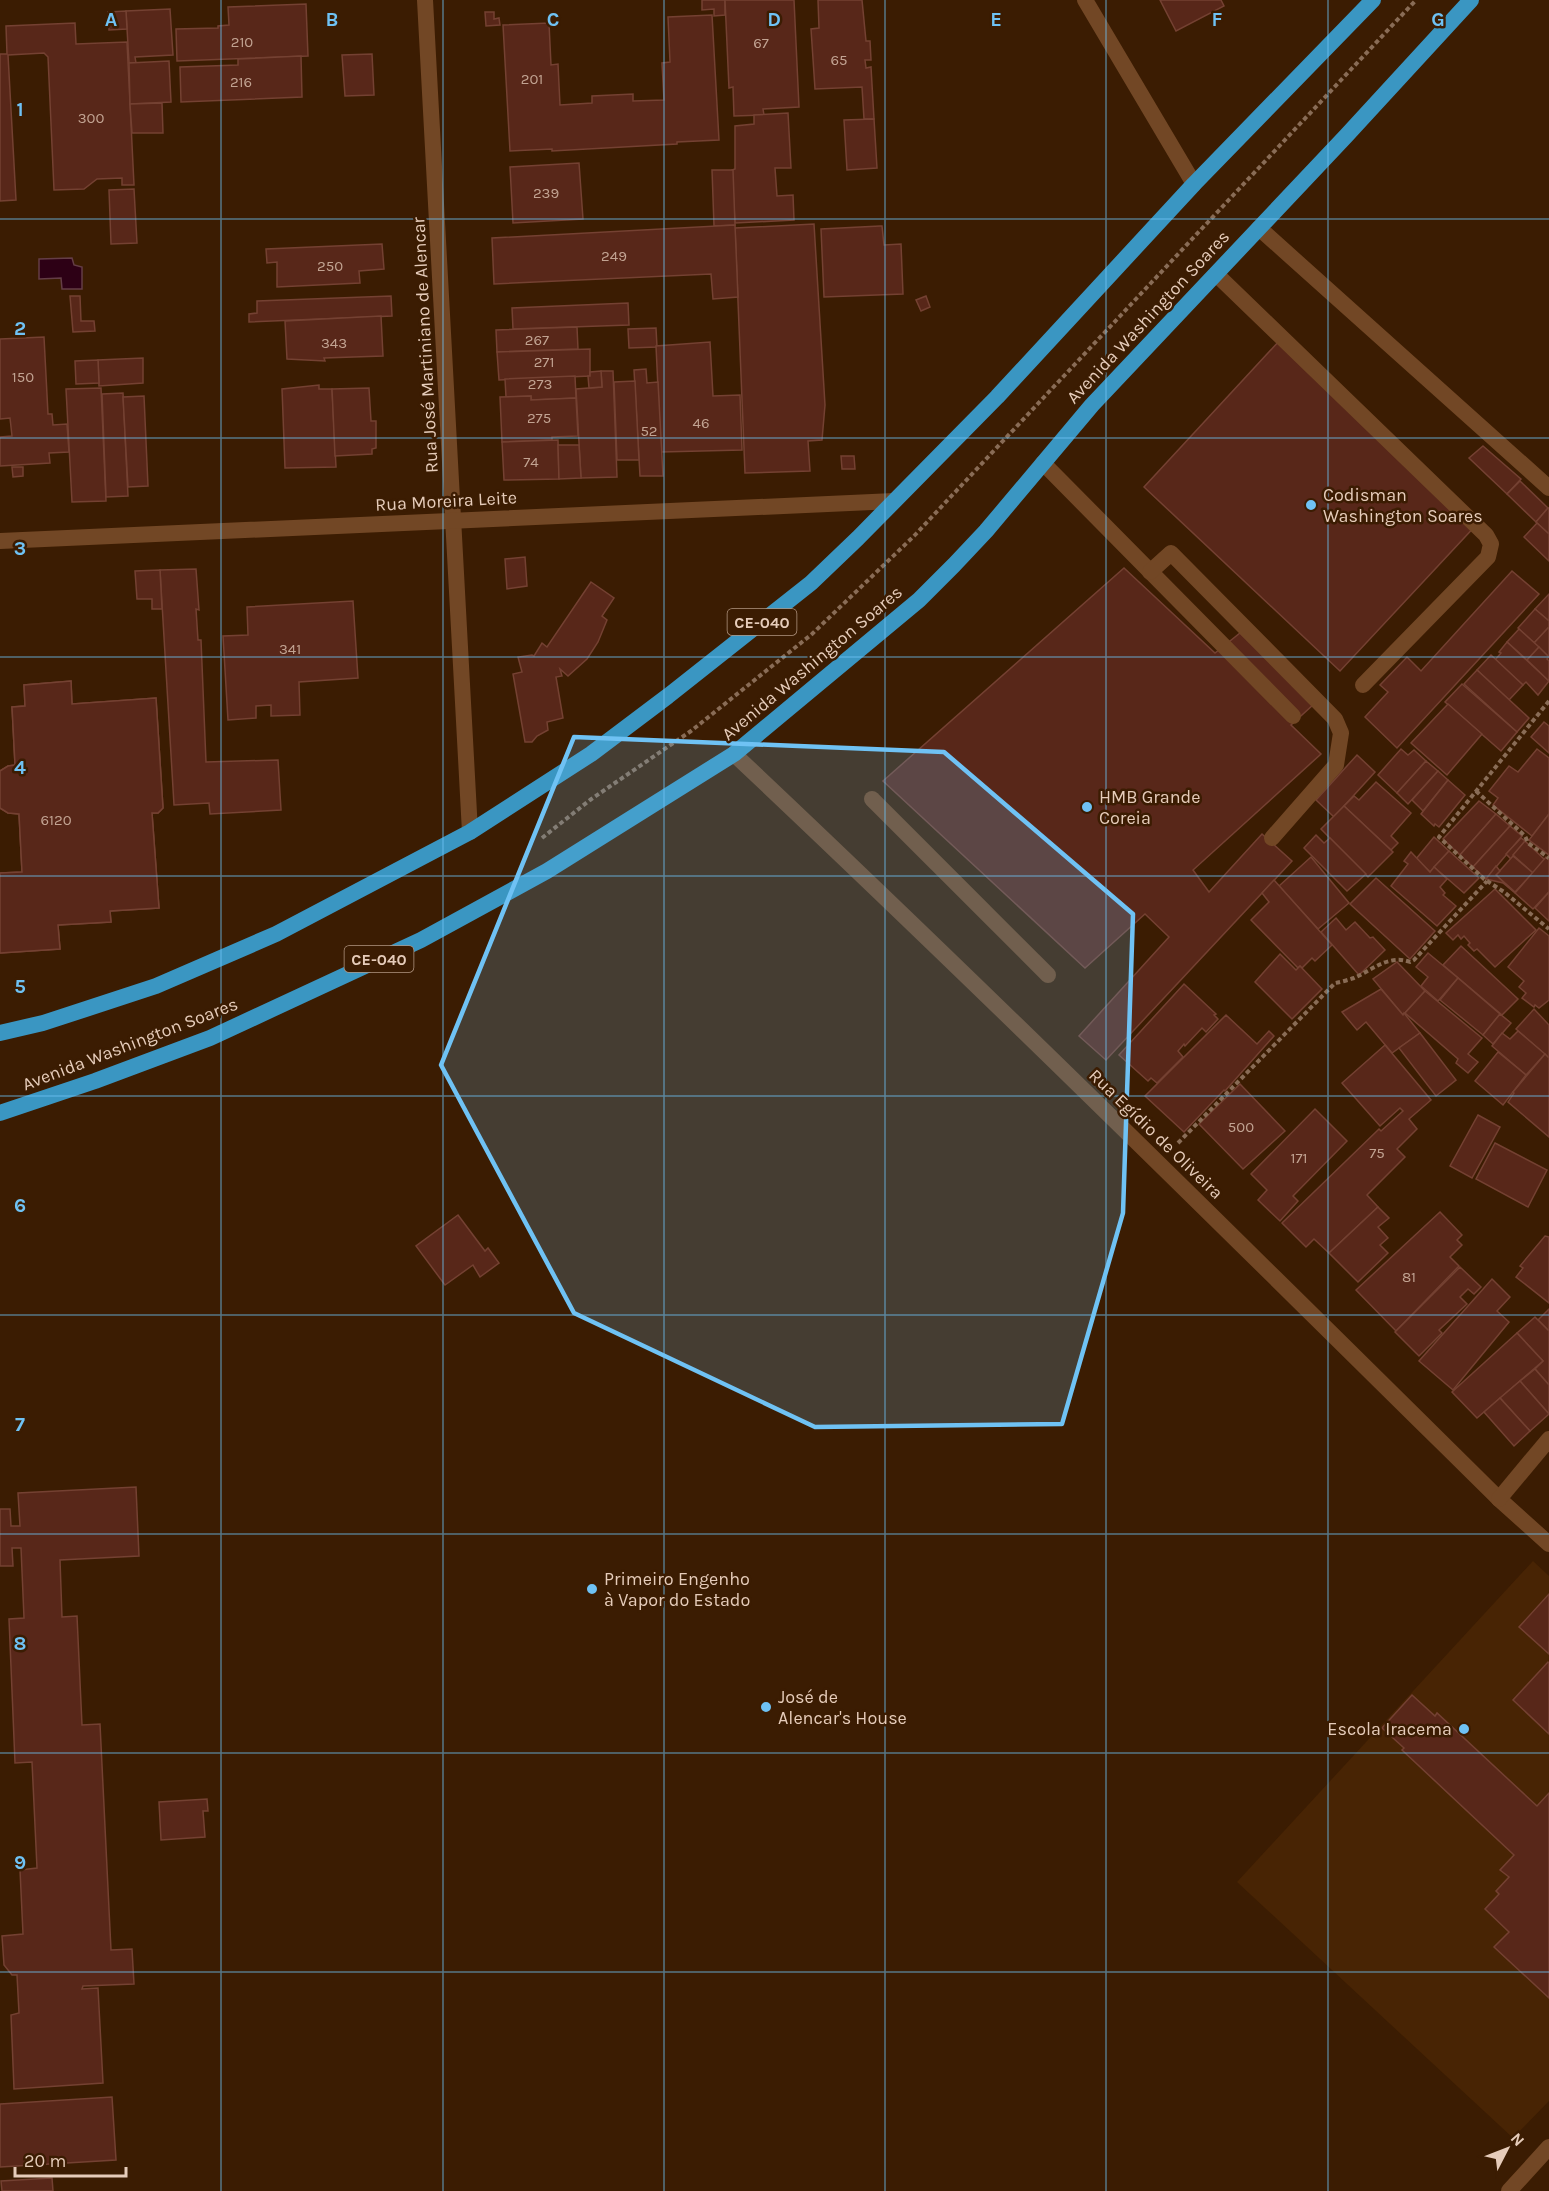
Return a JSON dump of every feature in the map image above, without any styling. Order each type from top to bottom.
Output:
[{"type":"highway","name":"CE-040","points":[[0,1033],[43,1023],[156,986],[276,934],[470,832],[591,754],[811,583],[997,397],[1194,184],[1373,0]]},
{"type":"highway","name":"Avenida Washington Soares","points":[[0,1113],[95,1081],[210,1038],[421,940],[547,871],[734,754],[919,600],[987,531],[1092,405],[1471,0]]},
{"type":"street","name":"Rua José Martiniano de Alencar","points":[[425,0],[470,832]]},
{"type":"street","points":[[1085,0],[1194,184]]},
{"type":"street","points":[[1259,228],[1549,488]]},
{"type":"street","points":[[1216,274],[1486,535],[1491,544],[1488,557],[1363,685]]},
{"type":"street","points":[[1042,463],[1293,716]]},
{"type":"street","name":"Rua Moreira Leite","points":[[0,541],[894,501]]},
{"type":"street","points":[[1150,572],[1171,553],[1335,719],[1341,734],[1336,765],[1272,838]]},
{"type":"street","name":"Rua Egídio de Oliveira","points":[[734,754],[1159,1163],[1499,1499],[1549,1545]]},
{"type":"street","points":[[872,799],[1048,975]]},
{"type":"street","points":[[1499,1499],[1549,1439]]},
{"type":"street","points":[[1509,2191],[1549,2147]]},
{"type":"path","points":[[1549,701],[1438,837],[1487,881],[1549,928]]},
{"type":"path","points":[[1476,791],[1525,836],[1528,843],[1549,858]]},
{"type":"path","points":[[1159,1163],[1335,983],[1354,978],[1384,962],[1414,960],[1487,881]]},
{"type":"highlighted area","points":[[574,737],[944,752],[1133,914],[1123,1213],[1062,1424],[815,1427],[574,1313],[441,1065]]},
{"type":"shaded area","points":[[72,258],[74,265],[82,267],[82,289],[62,289],[61,278],[39,279],[39,259]]},
{"type":"shaded area","name":"Escola Iracema","points":[[1533,1561],[1549,1576],[1549,2101],[1513,2138],[1237,1882]]},
{"type":"building","points":[[702,0],[725,0],[725,15],[714,16],[714,9],[702,10]]},
{"type":"building","points":[[725,0],[794,0],[799,107],[763,109],[764,115],[734,116],[733,87],[729,88]]},
{"type":"building","points":[[818,0],[862,0],[866,41],[870,41],[871,60],[865,60],[866,68],[871,67],[874,119],[864,119],[862,87],[815,89],[811,29],[819,28]]},
{"type":"building","points":[[1160,0],[1221,0],[1224,6],[1176,31]]},
{"type":"building","points":[[306,4],[308,56],[177,61],[176,29],[218,28],[218,26],[229,25],[228,7]]},
{"type":"building","points":[[170,9],[173,55],[135,57],[136,63],[129,63],[126,11]]},
{"type":"building","points":[[126,11],[127,29],[109,30],[108,12]]},
{"type":"building","points":[[485,12],[494,12],[494,19],[499,18],[500,25],[486,26]]},
{"type":"building","points":[[712,15],[719,140],[552,151],[552,149],[510,151],[503,25],[549,23],[551,65],[558,64],[560,105],[592,103],[592,96],[633,94],[633,101],[664,100],[662,63],[670,62],[668,17]]},
{"type":"building","points":[[75,23],[76,44],[127,42],[134,185],[122,185],[122,178],[97,179],[84,189],[54,190],[48,57],[44,53],[8,55],[16,200],[0,201],[0,54],[7,54],[6,26]]},
{"type":"building","points":[[372,54],[374,95],[345,96],[342,55]]},
{"type":"building","points":[[301,56],[302,97],[181,102],[180,67],[238,65],[238,59]]},
{"type":"building","points":[[169,61],[171,102],[130,104],[129,63]]},
{"type":"building","points":[[162,103],[163,133],[132,133],[130,104]]},
{"type":"building","points":[[788,113],[791,168],[775,168],[777,196],[793,195],[794,220],[735,223],[732,170],[735,169],[735,126],[754,124],[754,115]]},
{"type":"building","points":[[874,119],[877,168],[847,170],[844,120]]},
{"type":"building","points":[[579,163],[583,219],[513,223],[510,167]]},
{"type":"building","points":[[712,170],[733,170],[735,225],[714,226]]},
{"type":"building","points":[[134,189],[137,243],[111,244],[109,190]]},
{"type":"building","points":[[814,224],[825,405],[822,440],[808,441],[810,471],[745,473],[735,228]]},
{"type":"building","points":[[735,225],[738,297],[713,299],[711,274],[494,284],[492,238]]},
{"type":"building","points":[[882,226],[884,245],[901,244],[903,294],[824,297],[821,229]]},
{"type":"building","points":[[382,244],[384,269],[359,271],[360,283],[277,287],[277,262],[267,263],[266,249]]},
{"type":"building","points":[[70,296],[80,296],[81,321],[94,321],[95,331],[73,332]]},
{"type":"building","points":[[391,296],[392,316],[249,322],[249,314],[257,313],[257,301]]},
{"type":"building","points":[[926,296],[930,307],[921,311],[916,300]]},
{"type":"building","points":[[628,303],[629,325],[513,329],[512,308]]},
{"type":"building","points":[[381,316],[383,356],[324,358],[325,361],[287,359],[285,321]]},
{"type":"building","points":[[577,327],[578,349],[497,352],[496,330]]},
{"type":"building","points":[[656,328],[657,347],[629,348],[628,329]]},
{"type":"building","points":[[44,337],[48,414],[52,414],[53,425],[67,424],[69,452],[49,453],[50,463],[0,466],[0,437],[12,436],[10,418],[0,419],[0,339]]},
{"type":"building","name":"Codisman Washington Soares","points":[[1281,339],[1478,523],[1340,671],[1144,487]]},
{"type":"building","points":[[710,342],[713,396],[740,395],[742,450],[661,452],[656,346]]},
{"type":"building","points":[[590,349],[590,376],[499,380],[497,352]]},
{"type":"building","points":[[143,358],[143,383],[99,386],[98,360]]},
{"type":"building","points":[[98,360],[99,383],[76,384],[75,361]]},
{"type":"building","points":[[646,369],[647,383],[658,382],[663,476],[640,476],[634,370]]},
{"type":"building","points":[[601,371],[613,371],[617,477],[581,478],[576,389],[602,387]]},
{"type":"building","points":[[601,371],[602,387],[589,388],[590,372]]},
{"type":"building","points":[[575,376],[576,398],[531,400],[531,396],[506,397],[505,379]]},
{"type":"building","points":[[635,381],[639,460],[617,460],[614,382]]},
{"type":"building","points":[[319,385],[319,389],[332,389],[336,467],[285,468],[282,389]]},
{"type":"building","points":[[101,388],[106,501],[72,502],[66,389]]},
{"type":"building","points":[[369,388],[371,421],[376,421],[376,448],[372,449],[372,454],[335,456],[332,389]]},
{"type":"building","points":[[123,393],[128,496],[106,497],[102,394]]},
{"type":"building","points":[[144,396],[148,486],[128,487],[123,397]]},
{"type":"building","points":[[531,396],[531,400],[576,398],[578,436],[552,437],[552,440],[502,442],[500,397]]},
{"type":"building","points":[[558,440],[559,479],[504,480],[502,442]]},
{"type":"building","points":[[558,445],[579,445],[581,478],[559,479]]},
{"type":"building","points":[[1483,446],[1521,479],[1507,494],[1469,458]]},
{"type":"building","points":[[841,456],[854,456],[855,469],[842,469]]},
{"type":"building","points":[[12,467],[23,467],[23,476],[13,477]]},
{"type":"building","points":[[1520,481],[1548,508],[1536,522],[1507,494]]},
{"type":"building","points":[[1549,508],[1549,534],[1536,522]]},
{"type":"building","points":[[1537,523],[1549,534],[1549,561],[1524,537]]},
{"type":"building","points":[[525,557],[527,586],[507,589],[505,559]]},
{"type":"building","name":"HMB Grande Coreia","points":[[1124,568],[1215,653],[1240,633],[1314,704],[1291,725],[1321,754],[1193,870],[1209,892],[1262,834],[1292,861],[1106,1060],[1079,1036],[1169,937],[1145,914],[1085,968],[883,781]]},
{"type":"building","points":[[196,569],[199,610],[196,609],[198,640],[201,640],[206,762],[278,760],[281,810],[210,814],[209,803],[174,805],[160,570]]},
{"type":"building","points":[[160,570],[162,609],[152,609],[152,599],[137,599],[135,571]]},
{"type":"building","points":[[1512,571],[1539,594],[1397,748],[1365,717],[1388,692],[1380,685],[1407,657],[1421,671]]},
{"type":"building","points":[[591,582],[614,598],[602,616],[607,620],[598,642],[587,659],[568,676],[560,669],[562,676],[556,677],[563,718],[547,722],[548,730],[532,742],[525,742],[513,674],[522,672],[518,657],[534,656],[542,643],[547,647]]},
{"type":"building","points":[[1549,594],[1549,621],[1535,609]]},
{"type":"building","points":[[353,601],[358,678],[299,682],[300,715],[271,716],[271,705],[256,706],[256,718],[228,720],[223,636],[248,635],[247,607]]},
{"type":"building","points":[[1535,609],[1549,621],[1549,629],[1534,643],[1518,628]]},
{"type":"building","points":[[1519,629],[1539,647],[1527,660],[1507,642]]},
{"type":"building","points":[[1549,629],[1549,657],[1534,643]]},
{"type":"building","points":[[1507,642],[1549,681],[1538,695],[1526,682],[1523,685],[1495,660]]},
{"type":"building","points":[[1539,647],[1549,657],[1547,659],[1549,661],[1549,681],[1527,660]]},
{"type":"building","points":[[1491,655],[1523,685],[1509,700],[1477,670]]},
{"type":"building","points":[[1477,670],[1529,718],[1517,732],[1464,684]]},
{"type":"building","points":[[71,681],[72,704],[156,698],[163,808],[158,813],[152,813],[159,908],[110,911],[111,922],[58,925],[60,949],[0,953],[0,873],[22,872],[19,814],[8,813],[0,808],[0,771],[15,765],[12,707],[25,706],[24,685]],"holes":[[[107,738],[114,867],[96,868],[88,739]]]},
{"type":"building","points":[[71,681],[72,704],[156,698],[163,808],[158,813],[152,813],[159,908],[110,911],[111,922],[58,925],[60,949],[0,953],[0,873],[22,872],[19,814],[8,813],[0,808],[0,771],[15,765],[12,707],[25,706],[24,685]]},
{"type":"building","points":[[1462,684],[1517,732],[1501,751],[1445,702]]},
{"type":"building","points":[[1448,704],[1482,734],[1447,775],[1411,743]]},
{"type":"building","points":[[1544,722],[1549,726],[1549,753],[1531,737]]},
{"type":"building","points":[[1401,749],[1408,755],[1414,750],[1426,761],[1397,793],[1378,775]]},
{"type":"building","points":[[1537,749],[1549,758],[1549,814],[1532,836],[1493,805],[1498,798],[1489,791],[1509,766],[1518,772]]},
{"type":"building","points":[[1357,755],[1375,772],[1334,817],[1316,800]]},
{"type":"building","points":[[1426,761],[1438,771],[1408,804],[1397,793]]},
{"type":"building","points":[[1438,771],[1448,780],[1423,811],[1412,800]]},
{"type":"building","points":[[1448,780],[1465,795],[1439,827],[1435,824],[1434,826],[1421,814]]},
{"type":"building","points":[[1376,782],[1411,813],[1391,836],[1398,843],[1391,850],[1344,806],[1354,796],[1359,800]]},
{"type":"building","points":[[1479,801],[1496,814],[1460,855],[1443,839]]},
{"type":"building","points":[[1344,806],[1393,852],[1368,877],[1321,829]]},
{"type":"building","points":[[1496,814],[1510,826],[1473,867],[1460,855]]},
{"type":"building","points":[[1549,814],[1549,855],[1529,840]]},
{"type":"building","points":[[1510,826],[1522,836],[1486,879],[1473,867]]},
{"type":"building","points":[[1316,835],[1324,843],[1330,838],[1366,874],[1347,891],[1304,848]]},
{"type":"building","points":[[1434,837],[1449,851],[1430,872],[1416,859]]},
{"type":"building","points":[[1521,838],[1525,841],[1511,859],[1506,854]]},
{"type":"building","points":[[1525,841],[1545,860],[1533,873],[1513,855]]},
{"type":"building","points":[[1449,851],[1479,878],[1464,893],[1434,867]]},
{"type":"building","points":[[1411,852],[1430,872],[1434,867],[1447,879],[1440,887],[1445,893],[1443,895],[1456,906],[1437,926],[1391,886],[1408,864],[1404,861]]},
{"type":"building","points":[[1513,856],[1533,873],[1515,892],[1496,875]]},
{"type":"building","points":[[1311,857],[1349,903],[1318,929],[1279,886]]},
{"type":"building","points":[[1546,857],[1549,860],[1549,892],[1533,909],[1515,893]]},
{"type":"building","points":[[1496,866],[1500,871],[1496,875],[1515,893],[1503,883],[1486,879]]},
{"type":"building","points":[[1376,878],[1435,931],[1410,959],[1350,904]]},
{"type":"building","points":[[1274,880],[1332,945],[1315,961],[1312,958],[1302,968],[1300,966],[1298,968],[1251,920],[1269,902],[1262,893]]},
{"type":"building","points":[[1495,889],[1536,930],[1495,967],[1477,949],[1474,951],[1468,945],[1470,943],[1464,936],[1461,939],[1458,935],[1453,940],[1446,933]]},
{"type":"building","points":[[1549,892],[1549,921],[1535,908]]},
{"type":"building","points":[[1336,918],[1346,930],[1355,922],[1385,950],[1359,975],[1321,932]]},
{"type":"building","points":[[1539,928],[1549,936],[1549,1000],[1539,1008],[1522,998],[1526,993],[1519,987],[1524,981],[1508,967]]},
{"type":"building","points":[[1461,946],[1518,999],[1502,1015],[1443,965]]},
{"type":"building","points":[[1428,953],[1458,978],[1438,1001],[1421,986],[1428,977],[1416,967]]},
{"type":"building","points":[[1280,954],[1296,970],[1300,966],[1322,989],[1292,1019],[1255,982]]},
{"type":"building","points":[[1397,962],[1425,991],[1403,1015],[1373,979]]},
{"type":"building","points":[[1458,978],[1500,1014],[1483,1035],[1440,1000]]},
{"type":"building","points":[[1184,984],[1216,1014],[1214,1015],[1218,1019],[1206,1032],[1202,1028],[1185,1046],[1184,1044],[1178,1051],[1183,1057],[1157,1083],[1151,1078],[1148,1081],[1119,1055]]},
{"type":"building","points":[[1381,989],[1420,1033],[1392,1053],[1366,1022],[1357,1030],[1342,1012]]},
{"type":"building","points":[[1425,991],[1482,1038],[1468,1054],[1478,1062],[1468,1073],[1456,1063],[1458,1059],[1405,1013]]},
{"type":"building","points":[[1534,1009],[1549,1025],[1549,1058],[1516,1029]]},
{"type":"building","points":[[1500,1014],[1511,1023],[1493,1044],[1483,1035]]},
{"type":"building","points":[[1226,1015],[1257,1044],[1269,1031],[1274,1036],[1225,1091],[1184,1132],[1145,1096]]},
{"type":"building","points":[[1518,1031],[1545,1054],[1526,1075],[1492,1046],[1502,1033],[1510,1039]]},
{"type":"building","points":[[1420,1033],[1456,1080],[1436,1096],[1399,1048]]},
{"type":"building","points":[[1385,1045],[1431,1100],[1409,1119],[1417,1129],[1397,1149],[1405,1157],[1367,1195],[1378,1207],[1329,1253],[1314,1239],[1306,1247],[1282,1223],[1379,1129],[1381,1131],[1403,1111],[1400,1108],[1380,1126],[1342,1083]]},
{"type":"building","points":[[1498,1052],[1526,1075],[1503,1105],[1475,1081]]},
{"type":"building","points":[[1545,1054],[1549,1058],[1549,1137],[1508,1102],[1513,1092]]},
{"type":"building","points":[[1240,1084],[1285,1131],[1243,1169],[1199,1124]]},
{"type":"building","points":[[1315,1109],[1347,1141],[1293,1196],[1298,1201],[1280,1221],[1258,1200],[1267,1190],[1251,1174]]},
{"type":"building","points":[[1478,1115],[1500,1127],[1472,1178],[1450,1166]]},
{"type":"building","points":[[1495,1143],[1547,1170],[1528,1207],[1476,1179]]},
{"type":"building","points":[[1378,1207],[1389,1218],[1378,1227],[1388,1238],[1380,1245],[1388,1253],[1358,1282],[1329,1253]]},
{"type":"building","points":[[1440,1212],[1462,1235],[1457,1240],[1462,1245],[1450,1257],[1459,1266],[1396,1331],[1356,1290]]},
{"type":"building","points":[[458,1215],[485,1251],[488,1248],[499,1263],[480,1277],[473,1265],[445,1285],[416,1246]]},
{"type":"building","points":[[1545,1236],[1549,1237],[1549,1303],[1516,1277],[1523,1268],[1520,1266]]},
{"type":"building","points":[[1460,1267],[1481,1287],[1474,1294],[1468,1289],[1460,1297],[1467,1304],[1439,1330],[1442,1333],[1419,1356],[1395,1332]]},
{"type":"building","points":[[1492,1279],[1510,1297],[1497,1311],[1509,1322],[1453,1390],[1419,1361]]},
{"type":"building","points":[[1549,1309],[1549,1331],[1538,1320]]},
{"type":"building","points":[[1535,1317],[1549,1331],[1549,1385],[1535,1369],[1543,1361],[1517,1333]]},
{"type":"building","points":[[1517,1333],[1543,1361],[1477,1418],[1452,1392]]},
{"type":"building","points":[[1535,1369],[1549,1385],[1549,1414],[1520,1381]]},
{"type":"building","points":[[1520,1381],[1549,1414],[1530,1431],[1500,1398]]},
{"type":"building","points":[[1500,1398],[1530,1431],[1514,1446],[1484,1412]]},
{"type":"building","points":[[136,1487],[139,1556],[60,1560],[62,1617],[77,1616],[82,1725],[100,1724],[111,1950],[132,1949],[134,1984],[83,1986],[82,1989],[98,1988],[103,2083],[14,2089],[11,2015],[19,2013],[17,1975],[12,1975],[4,1965],[2,1936],[23,1934],[20,1870],[37,1868],[32,1762],[15,1763],[9,1619],[24,1618],[21,1548],[12,1548],[13,1566],[0,1566],[0,1509],[10,1509],[11,1526],[20,1526],[18,1493]]},
{"type":"building","points":[[1549,1594],[1549,1654],[1519,1627]]},
{"type":"building","points":[[1549,1663],[1549,1734],[1513,1700]]},
{"type":"building","points":[[1412,1695],[1435,1716],[1437,1713],[1537,1806],[1549,1793],[1549,1998],[1494,1947],[1509,1932],[1485,1909],[1499,1894],[1496,1891],[1509,1877],[1500,1870],[1514,1855],[1402,1750],[1404,1748],[1382,1728]]},
{"type":"building","points":[[207,1799],[208,1811],[203,1811],[205,1837],[161,1840],[159,1802]]},
{"type":"building","points":[[112,2097],[116,2160],[0,2167],[0,2104]]},
{"type":"building","points":[[52,2178],[53,2191],[2,2191],[1,2181]]},
{"type":"place","name":"Codisman Washington Soares","points":[[1311,505]]},
{"type":"place","name":"HMB Grande Coreia","points":[[1087,807]]},
{"type":"place","name":"Primeiro Engenho à Vapor do Estado","points":[[592,1589]]},
{"type":"place","name":"José de Alencar's House","points":[[766,1707]]},
{"type":"place","name":"Escola Iracema","points":[[1464,1729]]}]
